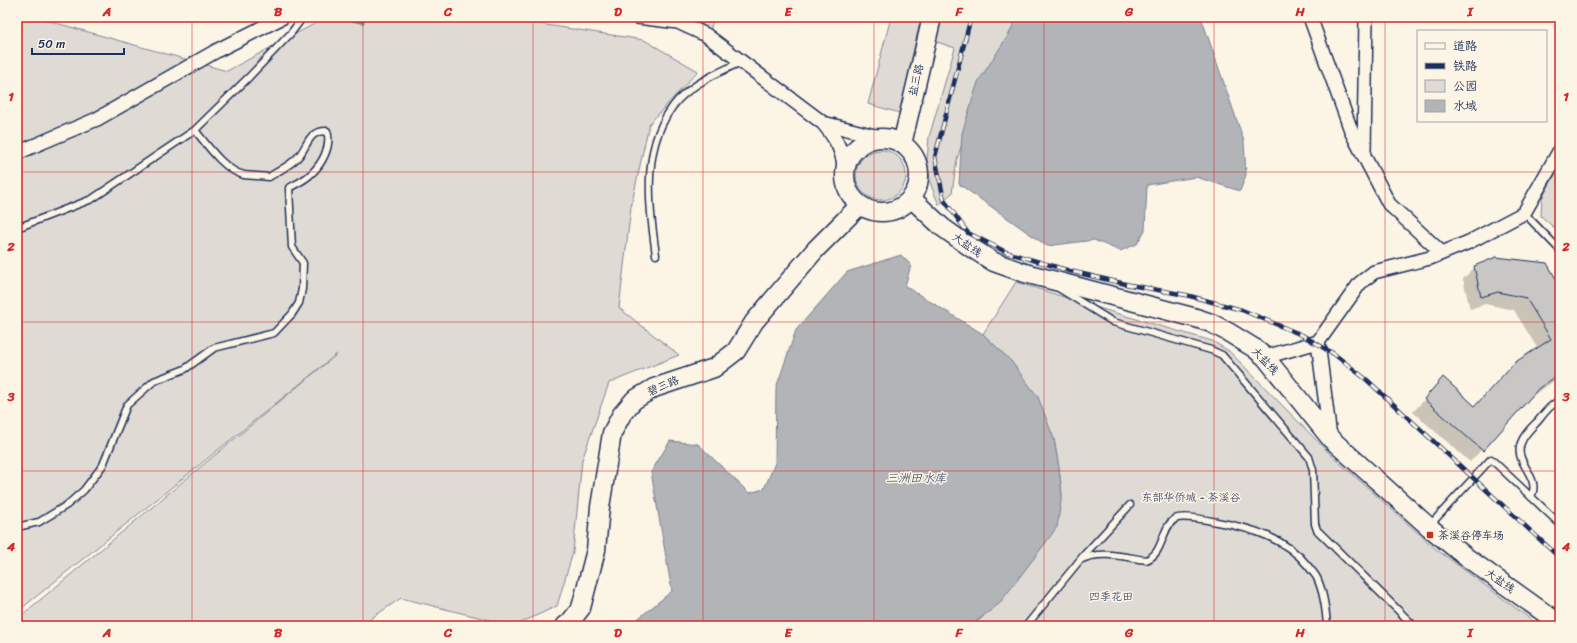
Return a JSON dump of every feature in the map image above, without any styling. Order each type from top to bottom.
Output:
[{"type":"main road","name":"盐三路","points":[[902,144],[932,17]]},
{"type":"main road","points":[[883,138],[902,144],[914,156],[918,169],[918,182],[916,190],[911,198],[900,207],[887,211],[869,209],[860,205],[849,191],[845,173],[847,164],[856,148],[864,142],[883,138]]},
{"type":"main road","name":"大盐线","points":[[911,198],[942,226],[982,256],[1008,268],[1211,323],[1242,339],[1264,358],[1331,439],[1428,527],[1466,557],[1560,624]]},
{"type":"main road","name":"碧三路","points":[[564,626],[570,622],[581,608],[596,550],[600,506],[612,433],[622,414],[634,400],[654,388],[714,368],[736,351],[759,316],[816,249],[860,205]]},
{"type":"street","points":[[17,152],[98,119],[218,50],[283,17]]},
{"type":"street","points":[[637,17],[677,19],[706,35],[823,123],[834,136],[841,149],[845,173]]},
{"type":"street","points":[[1310,17],[1352,133],[1389,204],[1442,253]]},
{"type":"street","points":[[1364,156],[1366,17]]},
{"type":"street","points":[[823,123],[883,138]]},
{"type":"street","points":[[1264,358],[1318,342],[1360,283],[1374,272],[1430,258],[1469,242],[1524,213],[1560,150]]},
{"type":"street","points":[[1318,342],[1331,439]]},
{"type":"lane","points":[[17,228],[92,199],[195,130],[286,39],[302,17]]},
{"type":"lane","points":[[656,255],[649,191],[653,154],[659,132],[668,114],[690,89],[723,70],[742,62]]},
{"type":"lane","points":[[17,527],[39,522],[67,505],[84,490],[102,465],[127,405],[154,381],[185,369],[214,348],[274,333],[287,320],[299,303],[304,278],[304,263],[292,247],[289,188],[311,175],[320,164],[330,141],[328,131],[320,131],[311,136],[298,157],[269,177],[242,174],[224,164],[195,130]]},
{"type":"lane","points":[[1524,213],[1560,250]]},
{"type":"lane","points":[[1040,276],[1113,322],[1212,350],[1222,355],[1309,457],[1313,470],[1314,518],[1317,530],[1414,626]]},
{"type":"lane","points":[[1531,497],[1534,488],[1533,481],[1522,463],[1519,452],[1520,443],[1524,436],[1546,411],[1555,402],[1560,400]]},
{"type":"lane","points":[[1428,527],[1491,459],[1560,524]]},
{"type":"lane","points":[[1026,626],[1080,560],[1130,505]]},
{"type":"lane","points":[[1080,560],[1088,556],[1101,555],[1146,560],[1158,550],[1171,522],[1176,518],[1181,517],[1245,527],[1273,538],[1300,555],[1317,578],[1326,604],[1327,626]]},
{"type":"green space","points":[[17,17],[35,17],[227,71],[327,17],[494,17],[644,40],[698,71],[649,124],[631,207],[619,308],[679,355],[609,383],[582,460],[573,552],[557,606],[514,626],[401,598],[360,626],[17,626],[17,619],[337,354],[17,612]]},
{"type":"green space","points":[[694,17],[714,17],[710,31]]},
{"type":"green space","points":[[891,17],[921,17],[900,113],[868,104]]},
{"type":"green space","points":[[940,17],[1022,17],[978,96],[957,159],[952,193],[939,205],[931,185],[927,161],[929,137],[955,48],[934,41]]},
{"type":"green space","points":[[876,150],[886,150],[899,157],[906,170],[906,180],[899,193],[886,200],[876,200],[867,196],[860,189],[856,180],[856,170],[860,161],[867,154]]},
{"type":"green space","points":[[1560,166],[1560,233],[1541,216],[1542,198]]},
{"type":"green space","name":"东部华侨城 - 茶溪谷","points":[[1016,282],[1212,341],[1229,351],[1330,454],[1436,549],[1540,626],[970,626],[982,618],[1062,495],[1054,439],[1011,361],[983,334]]},
{"type":"water","points":[[1017,17],[1201,17],[1244,141],[1246,175],[1240,191],[1196,177],[1147,185],[1145,230],[1137,244],[1120,251],[1094,240],[1047,246],[959,184],[962,133],[978,82],[1009,34]]},
{"type":"water","name":"三洲田水库","points":[[901,255],[911,265],[905,286],[983,334],[1011,361],[1038,397],[1054,439],[1062,495],[1057,527],[1044,545],[999,604],[970,626],[629,626],[672,591],[651,472],[670,441],[698,444],[749,493],[764,489],[775,463],[776,388],[796,330],[847,272]]},
{"type":"building","points":[[1496,257],[1547,263],[1560,286],[1560,374],[1539,388],[1483,451],[1424,399],[1443,377],[1475,406],[1514,363],[1551,339],[1526,298],[1498,292],[1481,297],[1474,266]]},
{"type":"waterway","points":[[335,17],[363,22]]},
{"type":"railway","points":[[971,17],[935,157],[944,200],[968,233],[1006,252],[1070,271],[1130,285],[1186,295],[1242,310],[1302,335],[1334,354],[1367,380],[1560,558]]},
{"type":"place","name":"茶溪谷停车场","points":[[1430,535]]},
{"type":"park label","name":"四季花田","points":[[1111,596]]}]
